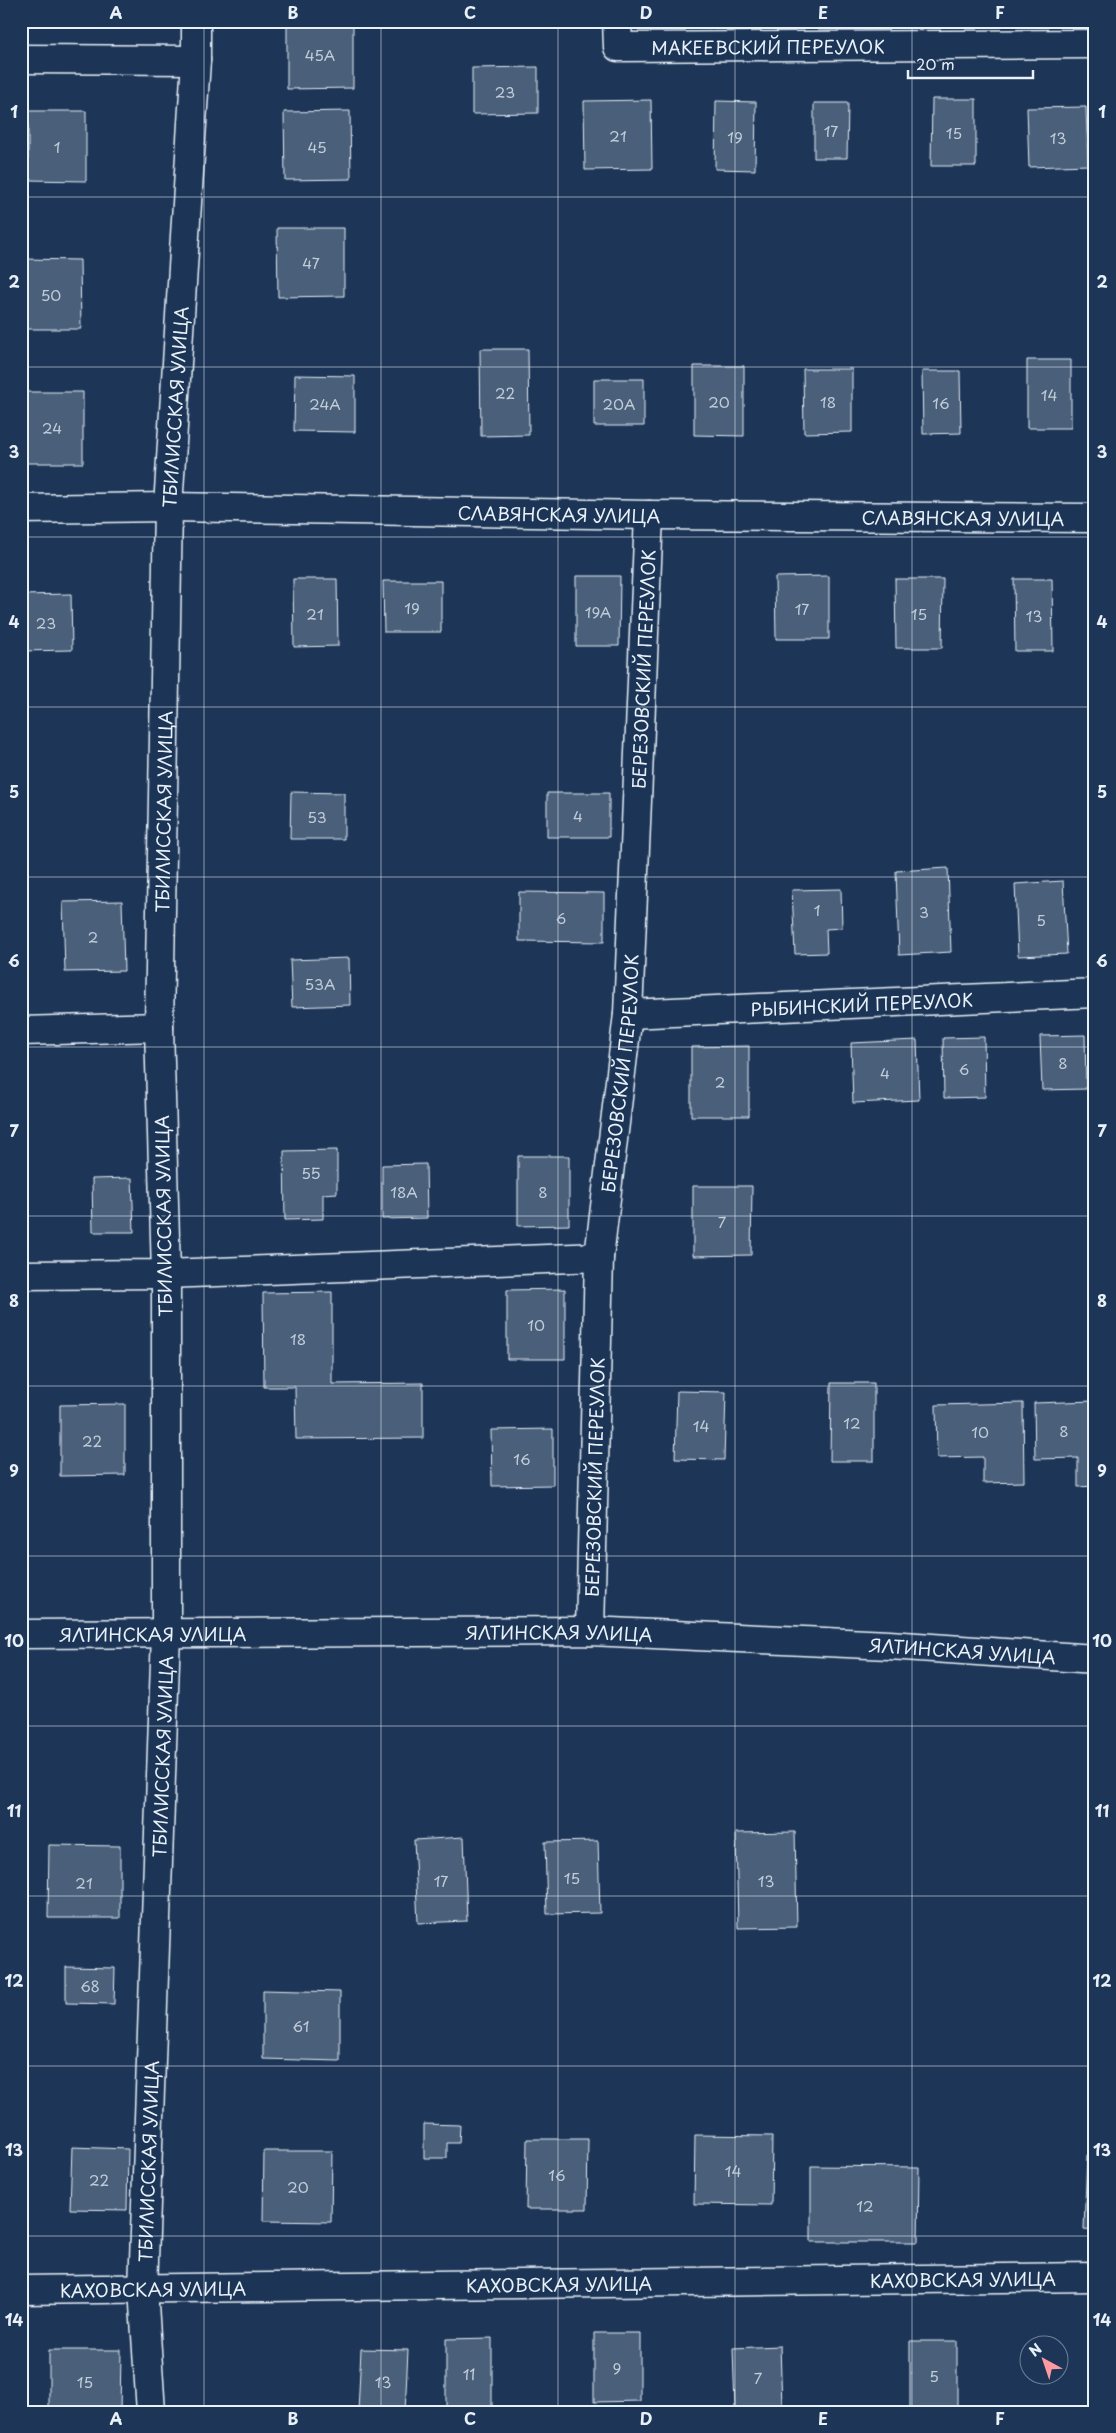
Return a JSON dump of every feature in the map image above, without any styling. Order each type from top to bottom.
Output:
[{"type":"street","name":"ТБИЛИССКАЯ УЛИЦА","points":[[151,2412],[143,2289],[166,1633],[166,1274],[159,1028],[168,507],[196,60],[196,21]]},
{"type":"street","name":"МАКЕЕВСКИЙ ПЕРЕУЛОК","points":[[617,21],[618,47],[1095,44]]},
{"type":"street","points":[[21,59],[196,60]]},
{"type":"street","name":"СЛАВЯНСКАЯ УЛИЦА","points":[[21,509],[168,507],[649,515],[1095,518]]},
{"type":"street","name":"БЕРЕЗОВСКИЙ ПЕРЕУЛОК","points":[[590,1631],[599,1257],[628,1014],[649,515]]},
{"type":"street","name":"РЫБИНСКИЙ ПЕРЕУЛОК","points":[[628,1014],[1095,993]]},
{"type":"street","points":[[21,1031],[159,1028]]},
{"type":"street","points":[[21,1275],[166,1274],[599,1257]]},
{"type":"street","name":"ЯЛТИНСКАЯ УЛИЦА","points":[[21,1634],[590,1631],[889,1645],[1095,1660]]},
{"type":"street","name":"КАХОВСКАЯ УЛИЦА","points":[[21,2290],[1095,2277]]},
{"type":"building","points":[[287,21],[353,21],[353,88],[287,89]]},
{"type":"building","points":[[538,67],[538,113],[472,114],[472,68]]},
{"type":"building","points":[[932,99],[976,99],[976,166],[931,166]]},
{"type":"building","points":[[651,100],[652,169],[585,170],[584,101]]},
{"type":"building","points":[[716,101],[756,102],[755,170],[715,169]]},
{"type":"building","points":[[814,103],[848,103],[847,158],[814,158]]},
{"type":"building","points":[[1086,107],[1088,165],[1029,167],[1027,108]]},
{"type":"building","points":[[28,111],[86,111],[86,181],[28,180]]},
{"type":"building","points":[[350,111],[351,179],[285,180],[284,112]]},
{"type":"building","points":[[277,228],[344,228],[344,296],[278,297]]},
{"type":"building","points":[[22,259],[80,260],[81,329],[22,329]]},
{"type":"building","points":[[480,349],[528,349],[529,435],[481,436]]},
{"type":"building","points":[[1027,360],[1071,360],[1071,428],[1027,428]]},
{"type":"building","points":[[694,366],[744,366],[744,436],[694,435]]},
{"type":"building","points":[[803,369],[852,369],[852,432],[804,433]]},
{"type":"building","points":[[922,371],[960,371],[961,433],[923,434]]},
{"type":"building","points":[[295,375],[355,376],[355,432],[294,431]]},
{"type":"building","points":[[594,379],[644,379],[644,426],[594,426]]},
{"type":"building","points":[[21,392],[83,392],[83,463],[21,463]]},
{"type":"building","points":[[576,576],[620,576],[619,646],[576,646]]},
{"type":"building","points":[[829,576],[829,639],[776,639],[775,577]]},
{"type":"building","points":[[293,579],[337,579],[338,646],[294,647]]},
{"type":"building","points":[[895,579],[943,579],[942,648],[896,648]]},
{"type":"building","points":[[1014,579],[1052,579],[1053,651],[1015,651]]},
{"type":"building","points":[[383,581],[441,581],[441,632],[384,632]]},
{"type":"building","points":[[71,594],[72,650],[21,651],[21,595]]},
{"type":"building","points":[[291,792],[344,793],[344,839],[290,839]]},
{"type":"building","points":[[547,793],[609,793],[609,837],[547,837]]},
{"type":"building","points":[[948,868],[951,952],[899,955],[896,871]]},
{"type":"building","points":[[1063,881],[1067,954],[1018,956],[1015,884]]},
{"type":"building","points":[[841,889],[842,928],[826,929],[827,953],[795,954],[792,890]]},
{"type":"building","points":[[519,892],[604,893],[604,942],[519,941]]},
{"type":"building","points":[[122,901],[124,971],[65,972],[63,902]]},
{"type":"building","points":[[349,958],[350,1005],[292,1007],[290,960]]},
{"type":"building","points":[[1085,1035],[1086,1089],[1042,1090],[1040,1036]]},
{"type":"building","points":[[984,1037],[985,1097],[944,1098],[943,1038]]},
{"type":"building","points":[[917,1040],[919,1100],[853,1103],[851,1043]]},
{"type":"building","points":[[749,1046],[749,1116],[691,1116],[691,1047]]},
{"type":"building","points":[[337,1150],[337,1193],[323,1194],[323,1219],[285,1220],[284,1151]]},
{"type":"building","points":[[518,1156],[569,1156],[569,1225],[518,1226]]},
{"type":"building","points":[[426,1164],[427,1218],[382,1219],[382,1165]]},
{"type":"building","points":[[132,1178],[134,1232],[93,1232],[92,1179]]},
{"type":"building","points":[[693,1186],[752,1186],[751,1255],[693,1256]]},
{"type":"building","points":[[565,1289],[565,1359],[507,1359],[507,1290]]},
{"type":"building","points":[[332,1292],[332,1384],[423,1383],[423,1438],[296,1439],[295,1387],[264,1387],[263,1293]]},
{"type":"building","points":[[831,1383],[874,1383],[874,1461],[830,1461]]},
{"type":"building","points":[[677,1391],[726,1392],[724,1460],[675,1459]]},
{"type":"building","points":[[1095,1401],[1095,1486],[1078,1487],[1078,1458],[1035,1459],[1034,1403]]},
{"type":"building","points":[[1023,1403],[1024,1482],[983,1483],[983,1457],[937,1458],[936,1405]]},
{"type":"building","points":[[125,1404],[125,1475],[60,1476],[60,1405]]},
{"type":"building","points":[[553,1429],[553,1485],[492,1486],[491,1430]]},
{"type":"building","points":[[795,1832],[797,1927],[738,1928],[736,1833]]},
{"type":"building","points":[[464,1837],[467,1921],[418,1923],[414,1840]]},
{"type":"building","points":[[598,1841],[600,1913],[547,1914],[545,1842]]},
{"type":"building","points":[[49,1845],[120,1846],[120,1918],[48,1918]]},
{"type":"building","points":[[66,1967],[115,1968],[114,2004],[66,2003]]},
{"type":"building","points":[[263,1990],[340,1992],[340,2061],[263,2059]]},
{"type":"building","points":[[424,2124],[460,2125],[459,2143],[447,2143],[447,2158],[424,2158]]},
{"type":"building","points":[[695,2135],[772,2136],[771,2205],[694,2204]]},
{"type":"building","points":[[527,2139],[588,2139],[587,2209],[526,2209]]},
{"type":"building","points":[[72,2147],[128,2149],[127,2210],[70,2209]]},
{"type":"building","points":[[264,2151],[332,2151],[331,2222],[263,2221]]},
{"type":"building","points":[[1087,2155],[1095,2155],[1095,2230],[1084,2229]]},
{"type":"building","points":[[811,2166],[919,2167],[918,2242],[811,2242]]},
{"type":"building","points":[[594,2333],[640,2333],[640,2401],[594,2402]]},
{"type":"building","points":[[492,2338],[492,2408],[446,2408],[446,2339]]},
{"type":"building","points":[[910,2341],[957,2341],[957,2409],[910,2409]]},
{"type":"building","points":[[780,2346],[782,2407],[735,2409],[733,2348]]},
{"type":"building","points":[[361,2349],[408,2350],[405,2412],[358,2412]]},
{"type":"building","points":[[49,2350],[121,2350],[120,2412],[49,2412]]}]
